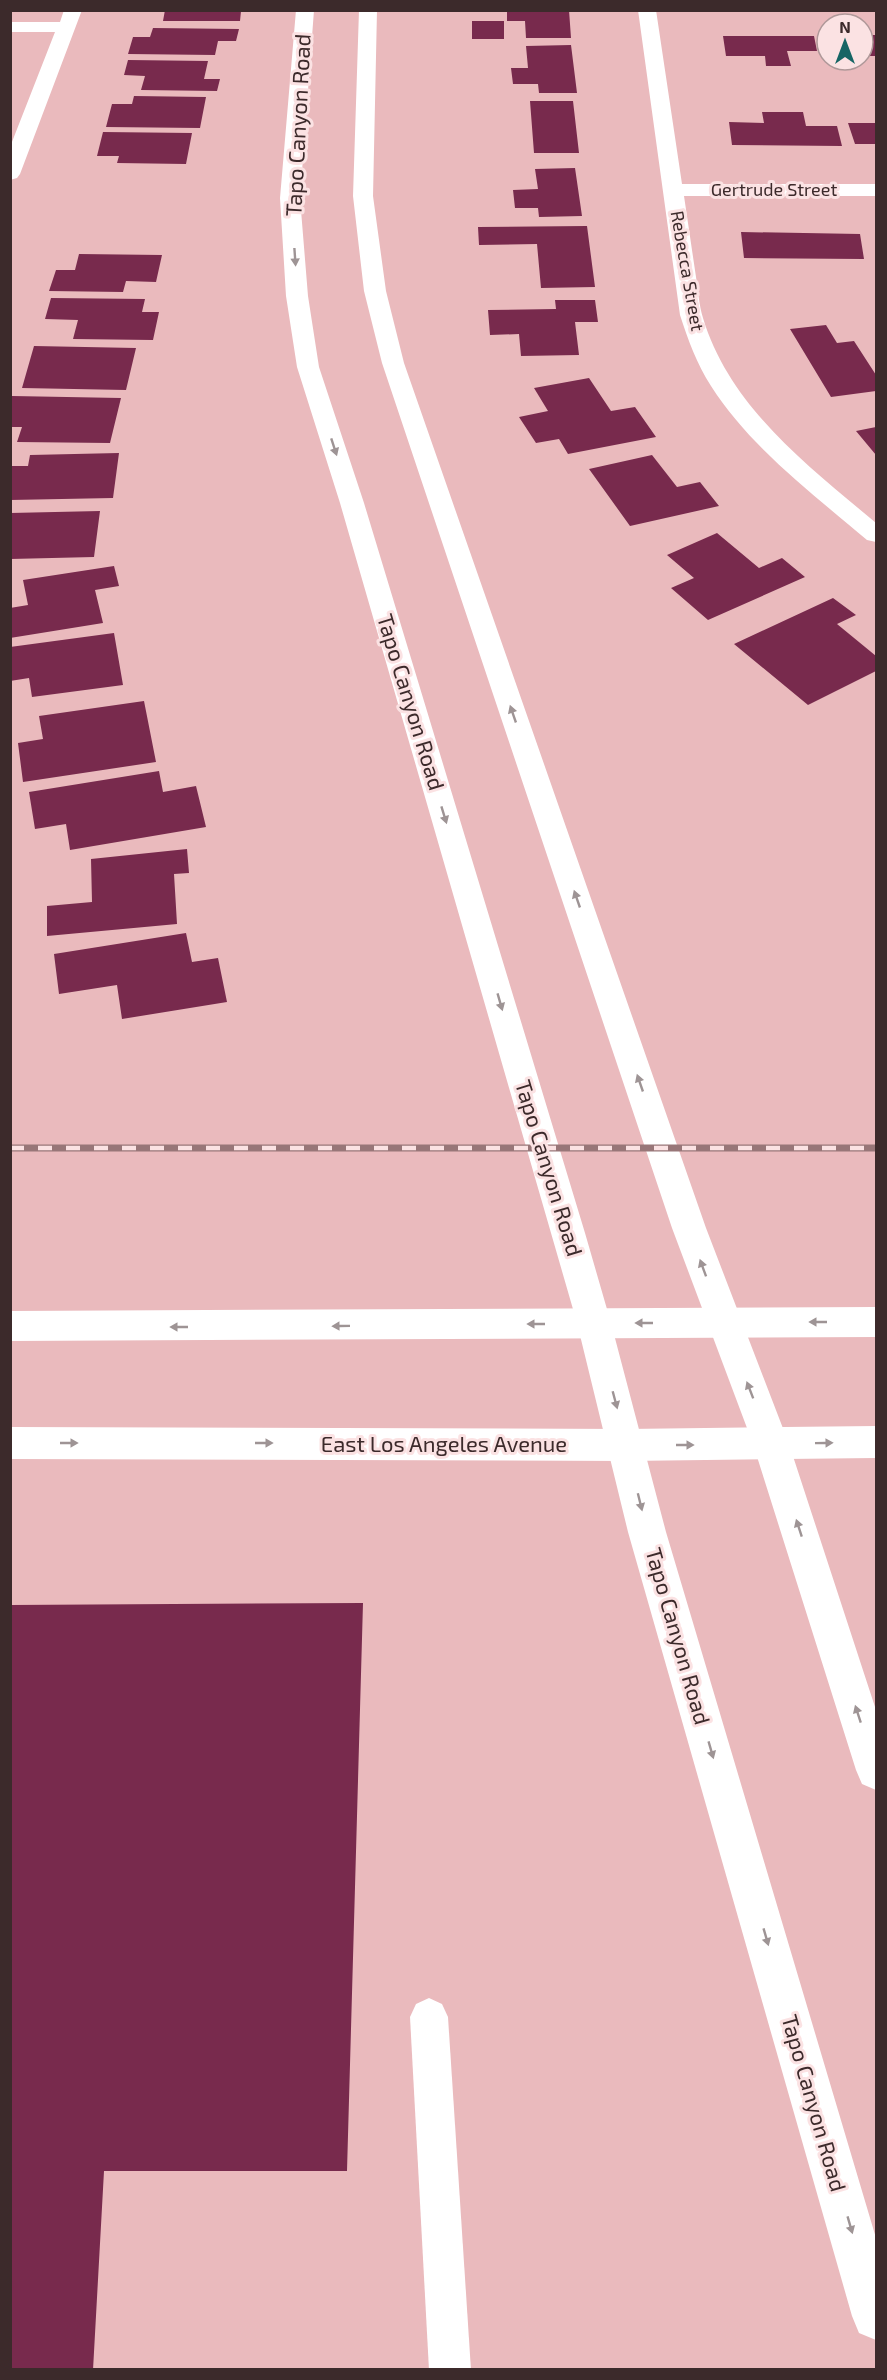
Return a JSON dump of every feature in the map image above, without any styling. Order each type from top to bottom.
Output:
[{"type":"main road","name":"Tapo Canyon Road","points":[[305,10],[290,198],[297,296],[308,367],[352,503],[594,1323],[648,1532],[876,2316]]},
{"type":"main road","points":[[368,10],[363,196],[375,291],[393,363],[688,1228],[771,1444],[876,1770]]},
{"type":"main road","name":"Rebecca Street","points":[[647,10],[691,315],[702,347],[723,385],[757,429],[820,489],[876,535]]},
{"type":"main road","points":[[10,27],[71,19],[10,174]]},
{"type":"main road","name":"Gertrude Street","points":[[672,190],[876,190]]},
{"type":"main road","points":[[10,1326],[876,1322]]},
{"type":"main road","name":"East Los Angeles Avenue","points":[[10,1443],[627,1445],[876,1442]]},
{"type":"lane","points":[[429,2018],[450,2370]]},
{"type":"building","points":[[165,10],[241,11],[240,21],[163,21]]},
{"type":"building","points":[[507,10],[569,10],[571,38],[526,38],[525,21],[507,21]]},
{"type":"building","points":[[472,21],[504,21],[504,39],[472,39]]},
{"type":"building","points":[[153,28],[239,29],[236,41],[218,41],[215,55],[128,54],[133,37],[150,37]]},
{"type":"building","points":[[723,36],[814,36],[815,41],[815,51],[787,51],[791,66],[766,66],[765,56],[726,56]]},
{"type":"building","points":[[571,45],[577,93],[539,93],[538,84],[513,84],[511,68],[528,68],[526,46]]},
{"type":"building","points":[[128,60],[208,61],[204,79],[220,79],[217,91],[141,90],[145,76],[124,75]]},
{"type":"building","points":[[134,96],[206,97],[200,128],[106,127],[112,104],[132,104]]},
{"type":"building","points":[[530,101],[573,101],[579,153],[534,153]]},
{"type":"building","points":[[762,112],[803,112],[806,126],[837,126],[842,146],[732,145],[729,122],[764,123]]},
{"type":"building","points":[[848,123],[876,123],[876,144],[855,144]]},
{"type":"building","points":[[103,132],[192,133],[186,164],[117,163],[119,156],[97,156]]},
{"type":"building","points":[[575,168],[582,216],[539,217],[538,208],[515,208],[513,190],[538,189],[535,169]]},
{"type":"building","points":[[587,226],[595,287],[541,288],[537,244],[479,245],[478,227]]},
{"type":"building","points":[[741,232],[860,234],[864,259],[744,258]]},
{"type":"building","points":[[79,254],[162,255],[156,282],[126,281],[123,292],[49,291],[56,270],[75,270]]},
{"type":"building","points":[[51,298],[145,299],[142,312],[159,312],[153,340],[73,339],[78,320],[45,319]]},
{"type":"building","points":[[555,300],[595,300],[598,322],[575,322],[579,355],[521,356],[519,334],[490,335],[488,310],[556,309]]},
{"type":"building","points":[[826,325],[837,343],[854,341],[876,375],[876,391],[831,397],[790,329]]},
{"type":"building","points":[[34,346],[136,348],[126,390],[22,388]]},
{"type":"building","points":[[589,378],[611,411],[635,407],[656,437],[568,454],[559,439],[536,443],[519,417],[548,411],[534,388]]},
{"type":"building","points":[[12,396],[121,398],[110,443],[17,442],[22,427],[10,427]]},
{"type":"building","points":[[876,427],[876,455],[856,431]]},
{"type":"building","points":[[119,453],[113,498],[10,500],[10,466],[28,466],[30,455]]},
{"type":"building","points":[[652,455],[677,487],[700,482],[719,506],[630,526],[589,469]]},
{"type":"building","points":[[100,511],[94,557],[10,559],[10,513]]},
{"type":"building","points":[[717,533],[759,568],[782,558],[805,577],[708,620],[671,588],[694,578],[667,555]]},
{"type":"building","points":[[114,566],[119,586],[95,590],[103,623],[10,638],[10,608],[28,605],[23,580]]},
{"type":"building","points":[[833,598],[856,615],[837,624],[876,656],[876,671],[808,705],[734,644]]},
{"type":"building","points":[[114,633],[123,685],[32,697],[29,678],[10,681],[10,647]]},
{"type":"building","points":[[144,701],[156,762],[23,782],[18,743],[43,739],[39,716]]},
{"type":"building","points":[[159,771],[163,792],[196,786],[206,827],[70,850],[66,824],[35,829],[29,792]]},
{"type":"building","points":[[187,849],[189,873],[174,874],[177,924],[47,936],[47,906],[92,902],[91,859]]},
{"type":"building","points":[[186,933],[192,962],[218,958],[227,1002],[122,1019],[117,985],[59,994],[54,954]]},
{"type":"building","points":[[363,1603],[347,2171],[104,2171],[93,2370],[10,2370],[10,1605]]},
{"type":"railway","points":[[10,1148],[876,1148]]}]
